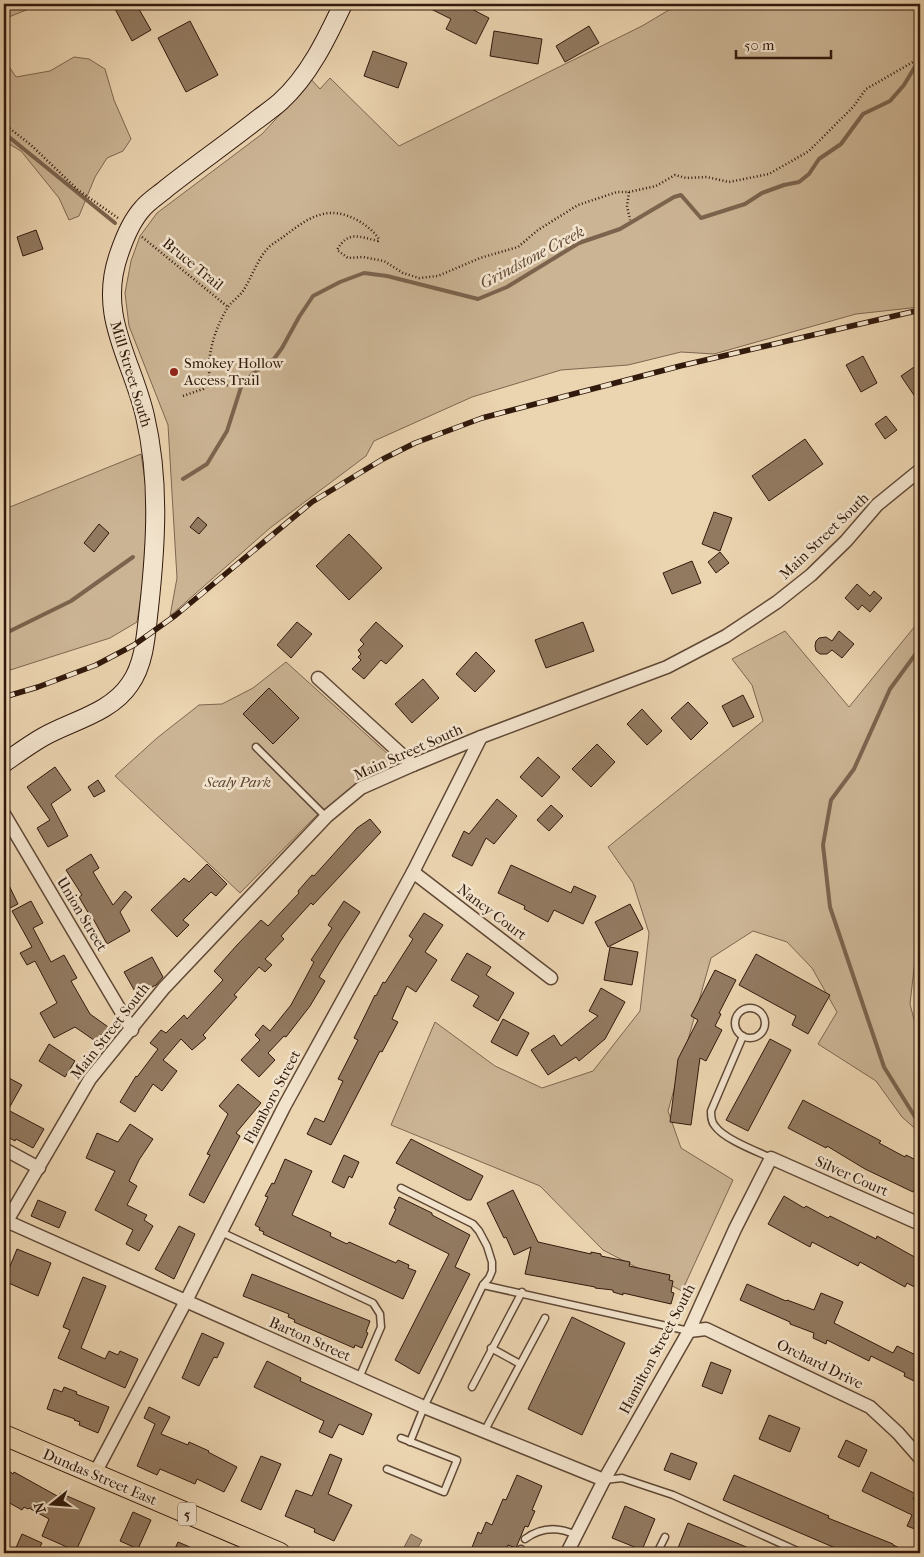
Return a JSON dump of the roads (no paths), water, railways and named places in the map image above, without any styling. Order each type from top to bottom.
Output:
[{"type":"main road","name":"Mill Street South","points":[[4,763],[43,737],[107,706],[118,697],[130,684],[139,666],[145,640],[156,527],[154,471],[152,446],[145,415],[123,352],[112,308],[112,292],[119,254],[143,208],[281,101],[306,71],[322,47],[343,4]]},
{"type":"main road","name":"Dundas Street East","points":[[4,1435],[280,1553]]},
{"type":"street","name":"Main Street South","points":[[5,1224],[90,1079],[132,1030],[164,988],[326,817],[361,788],[413,764],[481,737],[668,667],[726,636],[777,602],[811,575],[846,541],[877,505],[920,470]]},
{"type":"street","points":[[318,678],[413,764]]},
{"type":"street","name":"Flamboro Street","points":[[94,1475],[186,1302],[284,1107],[413,872],[481,737]]},
{"type":"street","name":"Union Street","points":[[4,814],[132,1030]]},
{"type":"street","name":"Nancy Court","points":[[413,872],[551,978]]},
{"type":"street","points":[[4,1149],[39,1168]]},
{"type":"street","name":"Silver Court","points":[[771,1158],[920,1224]]},
{"type":"street","name":"Hamilton Street South","points":[[568,1553],[604,1480],[689,1331],[735,1229],[771,1158]]},
{"type":"street","name":"Barton Street","points":[[5,1224],[424,1407],[604,1480]]},
{"type":"street","name":"Orchard Drive","points":[[689,1331],[706,1329],[870,1407],[898,1433],[920,1458]]},
{"type":"lane","points":[[256,747],[326,817]]},
{"type":"lane","points":[[754,1008],[762,1013],[764,1028],[758,1036],[748,1038],[743,1036],[736,1030],[735,1020],[744,1009],[754,1008]]},
{"type":"lane","points":[[743,1036],[711,1111],[712,1121],[715,1127],[738,1143],[771,1158]]},
{"type":"lane","points":[[401,1188],[473,1224],[487,1246],[492,1262],[492,1271],[489,1278],[483,1285],[424,1407],[410,1442]]},
{"type":"lane","points":[[221,1232],[373,1303],[381,1320],[380,1327],[359,1378]]},
{"type":"lane","points":[[483,1285],[522,1292],[689,1331]]},
{"type":"lane","points":[[472,1387],[522,1292]]},
{"type":"lane","points":[[484,1432],[544,1318]]},
{"type":"lane","points":[[491,1348],[520,1364]]},
{"type":"lane","points":[[387,1469],[444,1492],[457,1460],[401,1438]]},
{"type":"lane","points":[[604,1480],[622,1478],[673,1495],[802,1553]]},
{"type":"lane","points":[[526,1539],[534,1533],[549,1529],[565,1530],[576,1535]]},
{"type":"lane","points":[[658,1553],[665,1537]]},
{"type":"waterway","name":"Grindstone Creek","points":[[183,479],[207,464],[227,431],[242,384],[256,371],[274,359],[313,296],[340,282],[364,273],[387,276],[478,299],[507,287],[579,243],[620,229],[674,197],[681,195],[701,218],[745,204],[762,193],[799,182],[809,174],[819,159],[841,144],[863,114],[890,101],[904,85],[916,65],[920,63]]},
{"type":"waterway","points":[[4,133],[115,223]]},
{"type":"waterway","name":"Grindstone Creek","points":[[4,634],[71,601],[133,557]]},
{"type":"waterway","points":[[920,648],[890,689],[854,769],[831,800],[823,845],[830,907],[884,1067],[920,1125]]},
{"type":"railway","points":[[4,697],[38,687],[96,665],[134,645],[176,615],[312,502],[383,459],[415,443],[482,418],[680,366],[920,310]]},
{"type":"place","name":"Smokey Hollow Access Trail","points":[[174,372]]},
{"type":"park label","name":"Sealy Park","points":[[238,782]]}]
